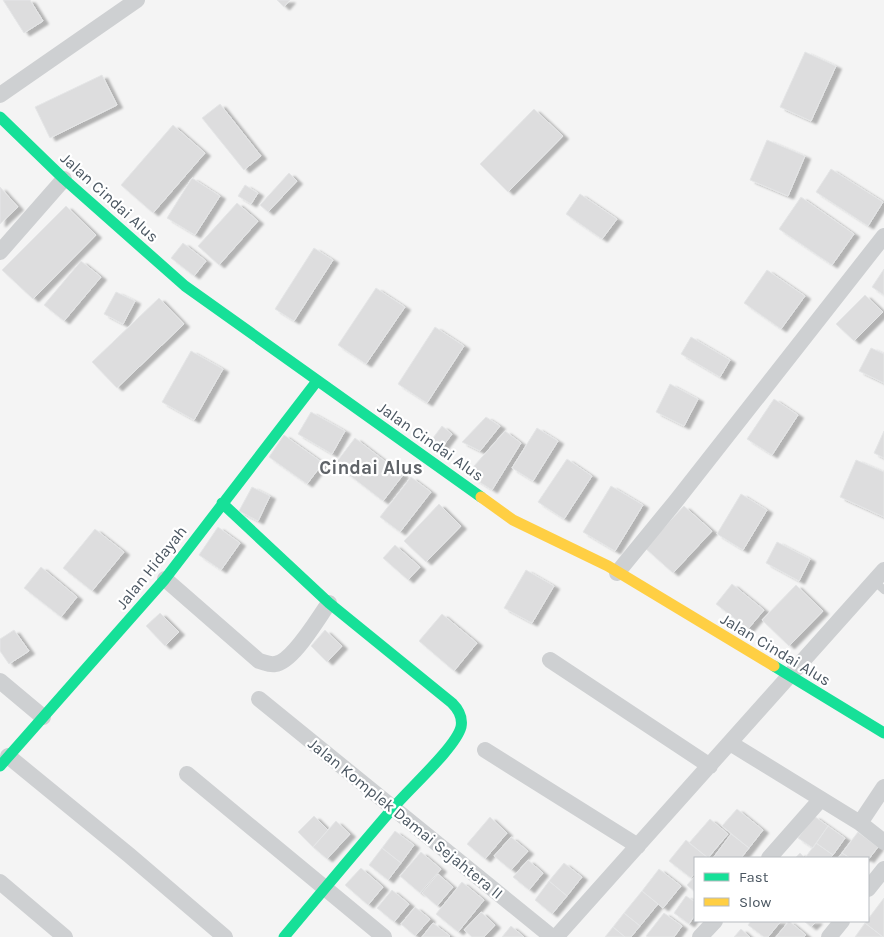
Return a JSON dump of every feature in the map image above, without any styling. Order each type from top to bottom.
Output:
[{"type":"street","points":[[0,95],[137,0]]},
{"type":"street","name":"Jalan Cindai Alus","points":[[0,117],[64,180],[185,286],[513,520],[608,566],[884,733]]},
{"type":"street","points":[[0,252],[64,180]]},
{"type":"street","points":[[618,573],[884,236]]},
{"type":"street","name":"Jalan Hidayah","points":[[4,761],[165,579],[317,381]]},
{"type":"street","points":[[222,503],[328,603],[446,697],[456,706],[461,718],[462,726],[446,750],[284,937]]},
{"type":"street","points":[[165,579],[259,661],[267,664],[275,664],[293,653],[328,603]]},
{"type":"street","points":[[562,935],[730,743],[881,580]]},
{"type":"street","points":[[550,660],[710,766]]},
{"type":"street","points":[[0,681],[43,717]]},
{"type":"street","name":"Jalan Komplek Damai Sejahtera II","points":[[259,699],[394,808],[562,935]]},
{"type":"street","points":[[730,743],[860,824],[884,842]]},
{"type":"street","points":[[486,750],[638,846]]},
{"type":"street","points":[[4,761],[129,855],[224,937]]},
{"type":"street","points":[[187,774],[384,937]]},
{"type":"street","points":[[860,824],[884,787]]},
{"type":"street","points":[[770,857],[821,799]]},
{"type":"street","points":[[869,888],[884,869]]},
{"type":"street","points":[[0,882],[65,937]]},
{"type":"street","points":[[700,937],[714,922]]},
{"type":"street","points":[[829,937],[841,922]]},
{"type":"building","points":[[3,0],[30,0],[43,21],[24,33]]},
{"type":"building","points":[[277,0],[290,0],[284,7]]},
{"type":"building","points":[[805,52],[836,66],[811,121],[780,107]]},
{"type":"building","points":[[102,75],[117,105],[50,138],[35,107]]},
{"type":"building","points":[[220,104],[261,156],[244,170],[202,118]]},
{"type":"building","points":[[534,109],[563,136],[508,192],[480,164]]},
{"type":"building","points":[[173,125],[205,153],[153,213],[121,185]]},
{"type":"building","points":[[767,140],[805,156],[788,196],[750,180]]},
{"type":"building","points":[[831,169],[883,202],[868,226],[816,192]]},
{"type":"building","points":[[289,173],[297,181],[268,212],[260,205]]},
{"type":"building","points":[[192,178],[220,196],[195,235],[167,218]]},
{"type":"building","points":[[245,185],[258,193],[251,204],[238,196]]},
{"type":"building","points":[[0,187],[18,207],[0,224]]},
{"type":"building","points":[[580,194],[617,219],[602,239],[566,214]]},
{"type":"building","points":[[801,197],[854,234],[832,265],[779,229]]},
{"type":"building","points":[[237,203],[258,221],[219,265],[198,246]]},
{"type":"building","points":[[66,206],[96,235],[33,299],[2,270]]},
{"type":"building","points":[[183,243],[206,261],[194,276],[171,258]]},
{"type":"building","points":[[314,248],[333,260],[294,321],[275,309]]},
{"type":"building","points":[[81,261],[101,277],[64,321],[44,305]]},
{"type":"building","points":[[884,269],[884,295],[872,287]]},
{"type":"building","points":[[767,270],[805,296],[781,329],[744,303]]},
{"type":"building","points":[[376,288],[405,307],[366,364],[338,345]]},
{"type":"building","points":[[116,292],[135,301],[123,324],[104,314]]},
{"type":"building","points":[[865,295],[883,312],[854,341],[836,324]]},
{"type":"building","points":[[159,298],[184,324],[117,388],[92,362]]},
{"type":"building","points":[[435,327],[464,346],[427,403],[398,384]]},
{"type":"building","points":[[691,337],[730,360],[720,377],[681,354]]},
{"type":"building","points":[[871,348],[884,354],[884,383],[859,371]]},
{"type":"building","points":[[191,351],[223,369],[194,420],[162,402]]},
{"type":"building","points":[[670,384],[698,399],[684,426],[656,412]]},
{"type":"building","points":[[774,399],[798,415],[772,455],[747,439]]},
{"type":"building","points":[[311,412],[345,431],[332,454],[298,434]]},
{"type":"building","points":[[486,417],[500,426],[480,451],[462,442]]},
{"type":"building","points":[[442,426],[452,434],[440,450],[430,442]]},
{"type":"building","points":[[537,428],[558,441],[533,481],[512,468]]},
{"type":"building","points":[[505,431],[521,443],[492,490],[467,474]]},
{"type":"building","points":[[884,431],[884,458],[874,453]]},
{"type":"building","points":[[284,435],[323,463],[307,484],[269,457]]},
{"type":"building","points":[[355,438],[403,475],[383,501],[335,464]]},
{"type":"building","points":[[567,459],[592,476],[564,519],[538,502]]},
{"type":"building","points":[[856,460],[884,472],[884,517],[840,497]]},
{"type":"building","points":[[411,477],[431,492],[400,532],[380,517]]},
{"type":"building","points":[[611,486],[643,505],[615,551],[583,532]]},
{"type":"building","points":[[252,487],[270,496],[258,521],[239,511]]},
{"type":"building","points":[[741,494],[767,510],[743,550],[717,534]]},
{"type":"building","points":[[439,504],[461,526],[426,562],[404,541]]},
{"type":"building","points":[[684,506],[712,531],[673,573],[645,548]]},
{"type":"building","points":[[218,527],[240,543],[221,570],[199,555]]},
{"type":"building","points":[[95,529],[124,552],[92,591],[63,568]]},
{"type":"building","points":[[777,542],[810,559],[799,581],[766,563]]},
{"type":"building","points":[[395,545],[420,567],[408,580],[383,558]]},
{"type":"building","points":[[41,567],[77,597],[61,617],[24,588]]},
{"type":"building","points":[[526,570],[554,586],[532,623],[504,608]]},
{"type":"building","points":[[732,584],[764,610],[748,629],[716,604]]},
{"type":"building","points":[[796,585],[823,611],[789,646],[762,620]]},
{"type":"building","points":[[160,613],[179,632],[165,646],[146,626]]},
{"type":"building","points":[[442,614],[477,643],[454,671],[419,641]]},
{"type":"building","points":[[14,630],[29,651],[9,664],[0,651],[0,639]]},
{"type":"building","points":[[325,630],[342,646],[327,662],[311,646]]},
{"type":"building","points":[[737,809],[763,830],[749,848],[722,826]]},
{"type":"building","points":[[314,816],[328,830],[313,847],[298,832]]},
{"type":"building","points":[[814,816],[828,826],[813,848],[798,838]]},
{"type":"building","points":[[490,817],[507,833],[485,859],[467,844]]},
{"type":"building","points":[[710,819],[728,834],[709,857],[689,843]]},
{"type":"building","points":[[336,821],[350,834],[327,859],[313,847]]},
{"type":"building","points":[[828,826],[845,838],[833,855],[816,843]]},
{"type":"building","points":[[395,831],[414,845],[401,863],[382,848]]},
{"type":"building","points":[[858,832],[878,847],[869,859],[869,857],[848,857],[842,853]]},
{"type":"building","points":[[731,834],[749,848],[742,857],[714,857]]},
{"type":"building","points":[[511,837],[528,851],[511,870],[494,856]]},
{"type":"building","points":[[686,840],[707,857],[694,857],[694,874],[691,878],[669,861]]},
{"type":"building","points":[[816,843],[833,855],[831,857],[806,857]]},
{"type":"building","points":[[382,848],[401,863],[388,880],[369,865]]},
{"type":"building","points":[[421,852],[441,869],[420,893],[400,876]]},
{"type":"building","points":[[800,853],[804,857],[796,857]]},
{"type":"building","points":[[842,853],[848,857],[839,857]]},
{"type":"building","points":[[528,860],[543,873],[529,890],[513,877]]},
{"type":"building","points":[[564,863],[582,877],[567,896],[549,881]]},
{"type":"building","points":[[361,868],[383,887],[368,905],[345,885]]},
{"type":"building","points":[[659,869],[681,886],[663,908],[642,891]]},
{"type":"building","points":[[438,874],[453,887],[437,906],[422,893]]},
{"type":"building","points":[[694,877],[694,891],[687,885]]},
{"type":"building","points":[[549,881],[567,896],[552,914],[535,900]]},
{"type":"building","points":[[462,882],[484,900],[458,932],[436,914]]},
{"type":"building","points":[[392,890],[409,904],[394,922],[377,908]]},
{"type":"building","points":[[642,891],[658,904],[640,926],[624,913]]},
{"type":"building","points":[[686,896],[694,901],[694,916],[689,924],[674,913]]},
{"type":"building","points":[[884,898],[884,937],[865,923],[869,922],[869,918]]},
{"type":"building","points":[[415,907],[430,919],[415,936],[401,924]]},
{"type":"building","points":[[481,912],[495,925],[484,937],[472,937],[464,930]]},
{"type":"building","points":[[624,913],[640,926],[631,937],[625,937],[613,927]]},
{"type":"building","points":[[664,913],[682,926],[674,937],[646,936]]},
{"type":"building","points":[[750,922],[780,922],[768,937],[764,937],[748,925]]},
{"type":"building","points":[[788,922],[806,935],[804,937],[776,937]]},
{"type":"building","points":[[805,922],[816,922],[811,927]]},
{"type":"building","points":[[433,923],[450,936],[422,937]]},
{"type":"building","points":[[865,923],[883,937],[855,937]]},
{"type":"building","points":[[511,926],[524,937],[502,937]]},
{"type":"building","points":[[613,927],[625,937],[605,937]]},
{"type":"building","points":[[741,929],[750,937],[734,937]]},
{"type":"traffic: fast","points":[[0,117],[64,179],[185,286],[481,497]]},
{"type":"traffic: fast","points":[[0,766],[165,579],[317,381]]},
{"type":"traffic: fast","points":[[222,503],[329,603],[452,703],[461,717],[461,727],[450,746],[393,808],[284,937]]},
{"type":"traffic: fast","points":[[774,666],[884,733]]},
{"type":"traffic: slow","points":[[481,497],[513,520],[608,566],[774,666]]},
{"type":"district","name":"Cindai Alus","points":[[371,467]]}]
